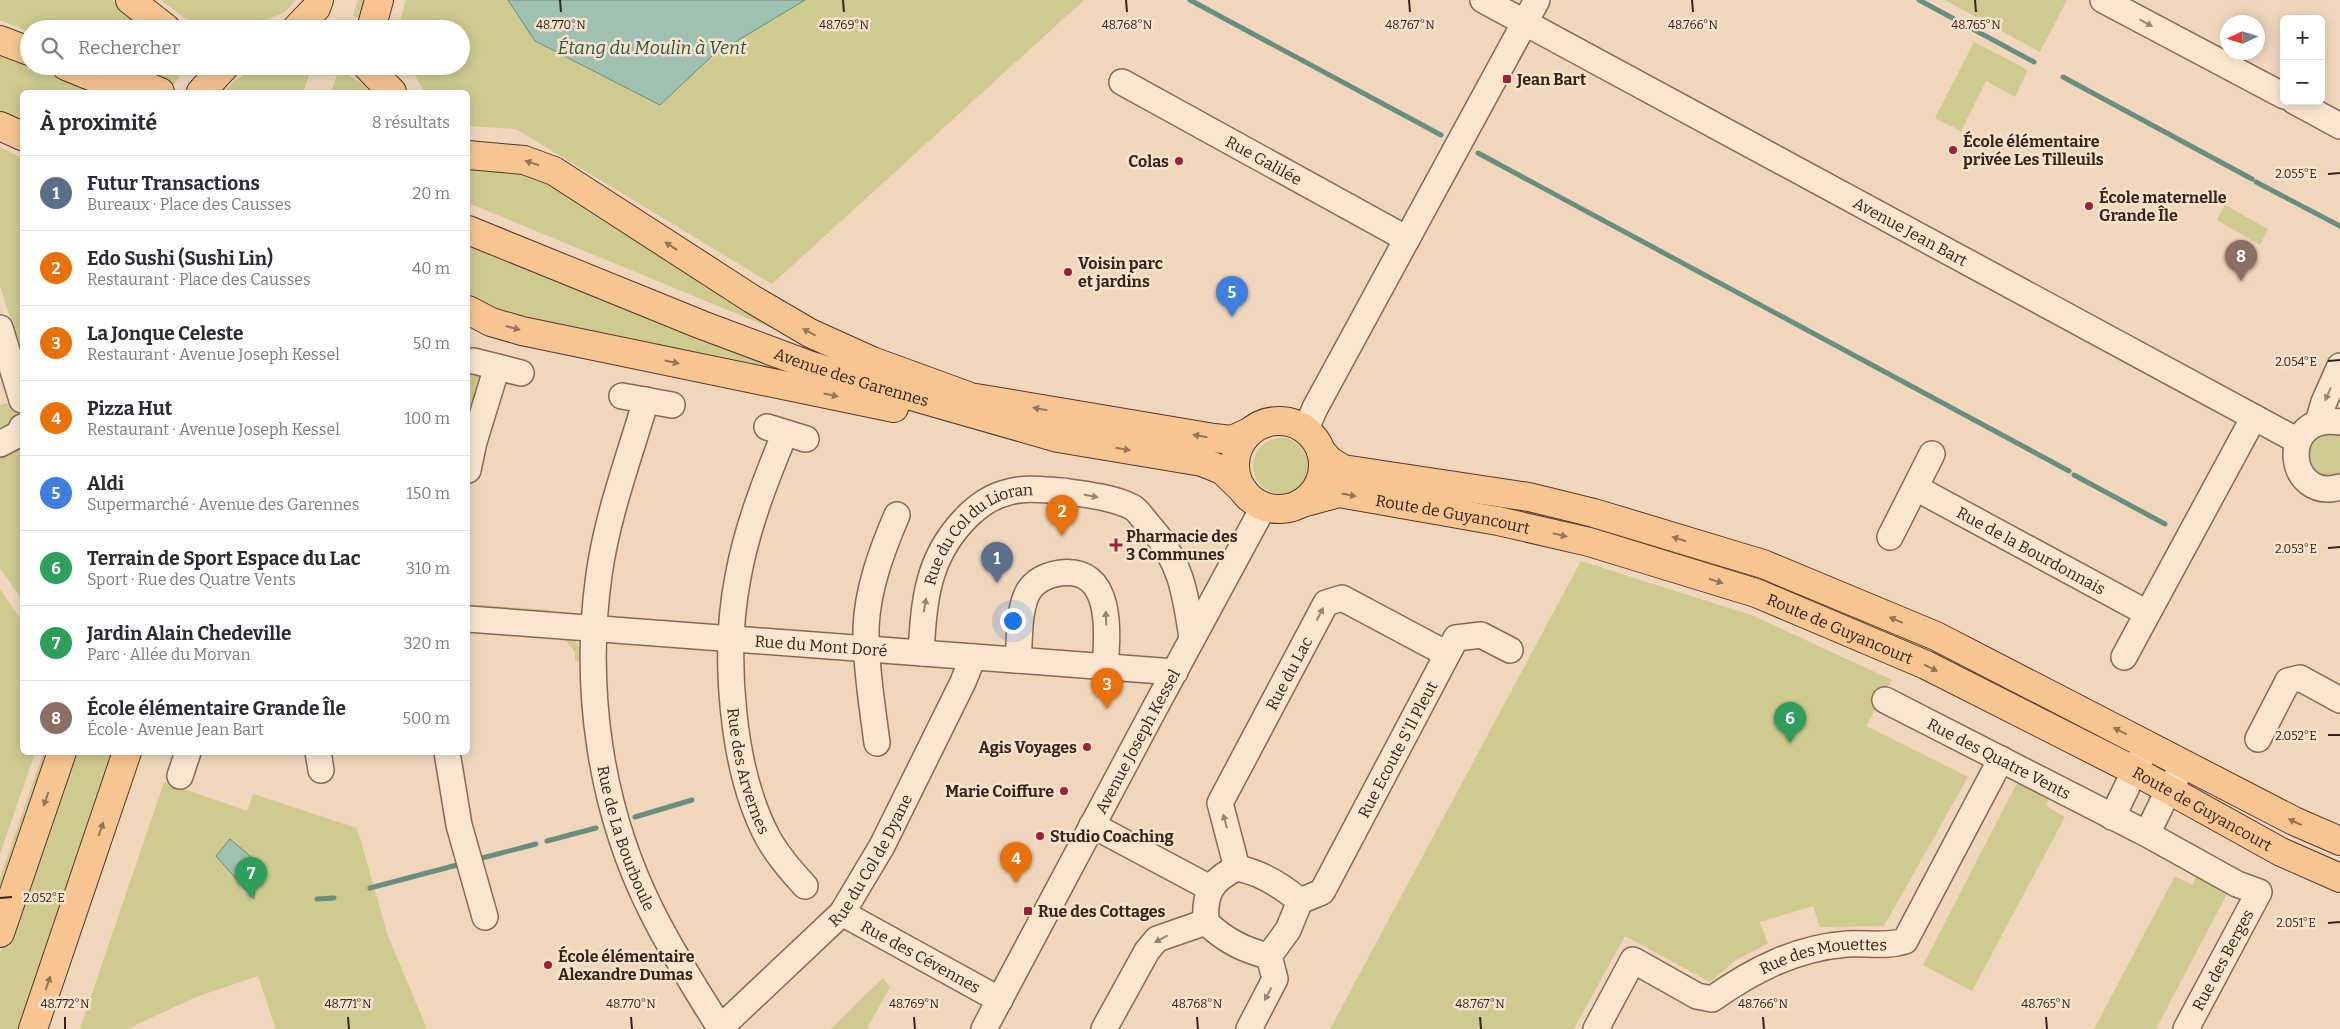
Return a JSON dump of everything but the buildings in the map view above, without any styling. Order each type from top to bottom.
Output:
[{"type":"main road","points":[[130,0],[156,20]]},
{"type":"main road","points":[[305,20],[316,8],[319,0]]},
{"type":"main road","points":[[373,20],[379,0]]},
{"type":"main road","points":[[0,27],[20,35]]},
{"type":"main road","points":[[0,40],[20,48]]},
{"type":"main road","points":[[88,75],[125,90]]},
{"type":"main road","points":[[119,75],[155,90]]},
{"type":"main road","points":[[203,90],[217,75]]},
{"type":"main road","points":[[377,75],[390,90]]},
{"type":"main road","points":[[0,126],[20,135]]},
{"type":"main road","points":[[470,154],[524,160],[554,171],[752,299],[810,333],[872,361],[968,396]]},
{"type":"main road","name":"Avenue des Garennes","points":[[470,220],[706,317],[811,356],[922,390],[968,396],[1214,438],[1232,440],[1248,434]]},
{"type":"main road","name":"Avenue des Garennes","points":[[470,231],[702,325],[809,365],[1058,438],[1202,462],[1222,470],[1243,490]]},
{"type":"main road","points":[[470,311],[491,322],[522,331],[998,429],[1058,438]]},
{"type":"main road","points":[[1276,420],[1295,423],[1306,429],[1315,438],[1321,451],[1324,465],[1321,480],[1313,493],[1302,503],[1290,508],[1277,509],[1264,506],[1252,500],[1243,490],[1236,476],[1235,461],[1239,446],[1248,434],[1257,426],[1276,420]]},
{"type":"main road","name":"Route de Guyancourt","points":[[1321,451],[1330,461],[1343,469],[1529,498],[1594,513],[1763,564],[1936,636],[2294,821],[2340,841]]},
{"type":"main road","name":"Route de Guyancourt","points":[[1302,503],[1325,495],[1339,493],[1498,521],[1589,542],[1756,593],[1926,665],[2133,770],[2281,852],[2340,878]]},
{"type":"main road","points":[[0,933],[61,755]]},
{"type":"main road","points":[[33,1029],[126,755]]},
{"type":"street","name":"Avenue Jean Bart","points":[[1483,0],[2298,440]]},
{"type":"street","points":[[1306,429],[1315,408],[1537,0]]},
{"type":"street","points":[[2104,0],[2280,94]]},
{"type":"street","name":"Rue Galilée","points":[[1122,82],[1407,239]]},
{"type":"street","points":[[2301,105],[2340,126]]},
{"type":"street","points":[[0,328],[14,396]]},
{"type":"street","points":[[2340,366],[2324,402],[2329,422],[2310,427],[2298,440],[2296,461],[2305,479],[2323,489],[2340,487]]},
{"type":"street","points":[[470,461],[497,367]]},
{"type":"street","points":[[622,396],[672,405]]},
{"type":"street","name":"Rue de La Bourboule","points":[[646,400],[610,520],[599,575],[592,664],[596,727],[621,834],[636,877],[651,910],[675,954],[720,1028]]},
{"type":"street","points":[[2124,657],[2146,613],[2254,417]]},
{"type":"street","points":[[0,444],[15,437],[20,430]]},
{"type":"street","name":"Rue des Arvernes","points":[[786,433],[770,470],[746,541],[734,599],[732,640],[733,698],[746,778],[755,809],[768,838],[785,864],[805,886]]},
{"type":"street","points":[[1890,537],[1932,454]]},
{"type":"street","name":"Rue de la Bourdonnais","points":[[1916,488],[2146,613]]},
{"type":"street","name":"Rue du Col du Lioran","points":[[921,653],[923,612],[930,580],[938,555],[952,533],[972,512],[988,500],[1009,492],[1029,489],[1073,492],[1112,500],[1134,508],[1166,547],[1179,570],[1185,593],[1192,638]]},
{"type":"street","name":"Avenue Joseph Kessel","points":[[984,1029],[1264,506]]},
{"type":"street","points":[[877,743],[866,628],[870,596],[879,562],[897,514]]},
{"type":"street","points":[[1018,660],[1023,606],[1028,592],[1037,582],[1049,575],[1069,573],[1081,575],[1093,583],[1102,596],[1106,610],[1105,666]]},
{"type":"street","name":"Rue du Lac","points":[[1237,868],[1220,803],[1326,603],[1342,598],[1447,654]]},
{"type":"street","name":"Rue du Mont Doré","points":[[470,619],[594,630],[1175,672]]},
{"type":"street","name":"Rue Ecoute S'Il Pleut","points":[[1300,901],[1322,892],[1456,638],[1481,635],[1510,650]]},
{"type":"street","name":"Rue du Col de Dyane","points":[[720,1028],[842,913],[882,846],[963,682],[973,657]]},
{"type":"street","points":[[2258,739],[2288,681],[2300,678],[2340,700]]},
{"type":"street","name":"Rue des Quatre Vents","points":[[1885,700],[2147,834],[2236,884],[2259,892]]},
{"type":"street","points":[[2112,817],[2127,789],[2133,770],[2148,745]]},
{"type":"street","points":[[180,776],[187,755]]},
{"type":"street","points":[[447,755],[459,825],[485,917]]},
{"type":"street","name":"Rue des Mouettes","points":[[1596,1029],[1632,960],[1696,996],[1712,999],[1742,978],[1786,956],[1846,944],[1894,944],[1905,941],[2001,759]]},
{"type":"street","points":[[2147,834],[2169,789],[2184,765]]},
{"type":"street","points":[[1092,825],[1210,888]]},
{"type":"street","points":[[1237,868],[1249,870],[1287,890],[1300,901],[1288,930],[1269,956],[1254,953],[1217,933],[1206,922],[1206,900],[1210,888],[1219,878],[1237,868]]},
{"type":"street","name":"Rue des Berges","points":[[2186,1029],[2259,892]]},
{"type":"street","name":"Rue des Cévennes","points":[[842,913],[1000,1000]]},
{"type":"street","points":[[1104,1029],[1147,951],[1157,939],[1206,922]]},
{"type":"street","points":[[1249,1029],[1276,979],[1269,956]]},
{"type":"shaded area","points":[[0,0],[112,0],[130,8],[145,20],[20,20],[20,28],[0,20]]},
{"type":"shaded area","points":[[161,0],[296,0],[284,13],[263,20],[187,20]]},
{"type":"shaded area","points":[[358,0],[370,0],[365,20],[353,16]]},
{"type":"shaded area","points":[[406,0],[1084,0],[772,284],[516,129],[470,126],[470,90],[423,90],[415,75],[470,75],[470,20],[400,20]]},
{"type":"shaded area","points":[[1945,0],[2067,0],[2040,52]]},
{"type":"shaded area","points":[[1974,42],[2028,70],[2015,97],[1986,81],[1961,131],[1935,118]]},
{"type":"shaded area","points":[[0,50],[20,58],[20,75],[62,75],[99,90],[20,90],[20,121],[0,112]]},
{"type":"shaded area","points":[[137,75],[181,75],[171,89]]},
{"type":"shaded area","points":[[244,75],[310,75],[304,90],[226,90],[235,80]]},
{"type":"shaded area","points":[[337,75],[349,75],[363,84],[368,90],[332,90]]},
{"type":"shaded area","points":[[0,147],[20,157],[20,350],[0,286]]},
{"type":"shaded area","points":[[470,162],[544,174],[825,350],[470,204]]},
{"type":"shaded area","points":[[2225,205],[2268,229],[2260,245],[2217,220]]},
{"type":"shaded area","points":[[470,239],[888,393],[503,315],[470,298]]},
{"type":"shaded area","points":[[470,356],[486,376],[470,415]]},
{"type":"shaded area","points":[[5,403],[17,407],[17,416],[0,436],[0,405]]},
{"type":"shaded area","points":[[2340,433],[2340,479],[2311,473],[2304,450],[2313,436]]},
{"type":"shaded area","points":[[1281,438],[1292,440],[1301,446],[1307,455],[1309,466],[1307,477],[1301,486],[1292,492],[1281,494],[1270,492],[1261,486],[1255,477],[1253,466],[1255,455],[1261,446],[1270,440]]},
{"type":"shaded area","points":[[20,449],[20,597],[0,568],[0,458]]},
{"type":"shaded area","points":[[1374,485],[1523,505],[1760,572],[1922,639],[2128,750],[2125,757],[1902,645]]},
{"type":"shaded area","points":[[1581,561],[1754,616],[1892,680],[1866,726],[1968,777],[1884,926],[1820,927],[1813,906],[1760,922],[1768,944],[1736,960],[1710,982],[1625,936],[1574,1029],[1330,1029]]},
{"type":"shaded area","points":[[0,589],[20,618],[20,755],[34,755],[0,854]]},
{"type":"shaded area","points":[[470,604],[550,610],[549,618],[470,611]]},
{"type":"shaded area","points":[[563,634],[578,644],[584,661],[575,661],[575,652],[563,639]]},
{"type":"shaded area","points":[[42,755],[50,755],[0,903],[0,878]]},
{"type":"shaded area","points":[[68,755],[110,755],[18,1029],[0,1029],[0,954]]},
{"type":"shaded area","points":[[2018,781],[2049,796],[2046,806],[2065,817],[1972,991],[1923,965]]},
{"type":"shaded area","points":[[164,782],[247,811],[253,794],[357,828],[388,936],[427,1029],[276,1029],[258,976],[196,997],[127,1029],[80,1029]]},
{"type":"shaded area","points":[[2175,876],[2192,885],[2197,876],[2228,892],[2156,1029],[2094,1029]]},
{"type":"shaded area","points":[[883,978],[890,987],[867,1029],[831,1029]]},
{"type":"water","name":"Étang du Moulin à Vent","points":[[508,0],[805,0],[712,56],[660,105],[535,41]]},
{"type":"water","points":[[230,839],[256,861],[254,899],[216,856]]},
{"type":"waterway","points":[[1190,0],[1441,135]]},
{"type":"waterway","points":[[1919,0],[2034,62]]},
{"type":"waterway","points":[[2063,77],[2252,179]]},
{"type":"waterway","points":[[1478,153],[2069,471]]},
{"type":"waterway","points":[[2256,182],[2340,226]]},
{"type":"waterway","points":[[2074,475],[2165,524]]},
{"type":"waterway","points":[[635,817],[692,800]]},
{"type":"waterway","points":[[547,841],[596,828]]},
{"type":"waterway","points":[[482,858],[536,844]]},
{"type":"waterway","points":[[370,888],[461,864]]},
{"type":"waterway","points":[[317,899],[334,898]]},
{"type":"place","name":"Jean Bart","points":[[1507,79]]},
{"type":"place","name":"École élémentaire privée Les Tilleuils","points":[[1953,150]]},
{"type":"place","name":"Colas","points":[[1179,161]]},
{"type":"place","name":"École maternelle Grande Île","points":[[2089,206]]},
{"type":"place","name":"Voisin parc et jardins","points":[[1068,272]]},
{"type":"place","name":"École élémentaire Grande Île","points":[[2241,281]]},
{"type":"place","name":"Aldi","points":[[1232,317]]},
{"type":"place","name":"Edo Sushi (Sushi Lin)","points":[[1062,536]]},
{"type":"place","name":"Pharmacie des 3 Communes","points":[[1116,545]]},
{"type":"place","name":"Futur Transactions","points":[[997,583]]},
{"type":"place","name":"La Jonque Celeste","points":[[1107,709]]},
{"type":"place","name":"Terrain de Sport Espace du Lac","points":[[1790,743]]},
{"type":"place","name":"Agis Voyages","points":[[1087,747]]},
{"type":"place","name":"Marie Coiffure","points":[[1064,791]]},
{"type":"place","name":"Studio Coaching","points":[[1040,836]]},
{"type":"place","name":"Pizza Hut","points":[[1016,883]]},
{"type":"place","name":"Jardin Alain Chedeville","points":[[251,898]]},
{"type":"place","name":"Rue des Cottages","points":[[1028,911]]},
{"type":"place","name":"École élémentaire Alexandre Dumas","points":[[548,965]]}]
